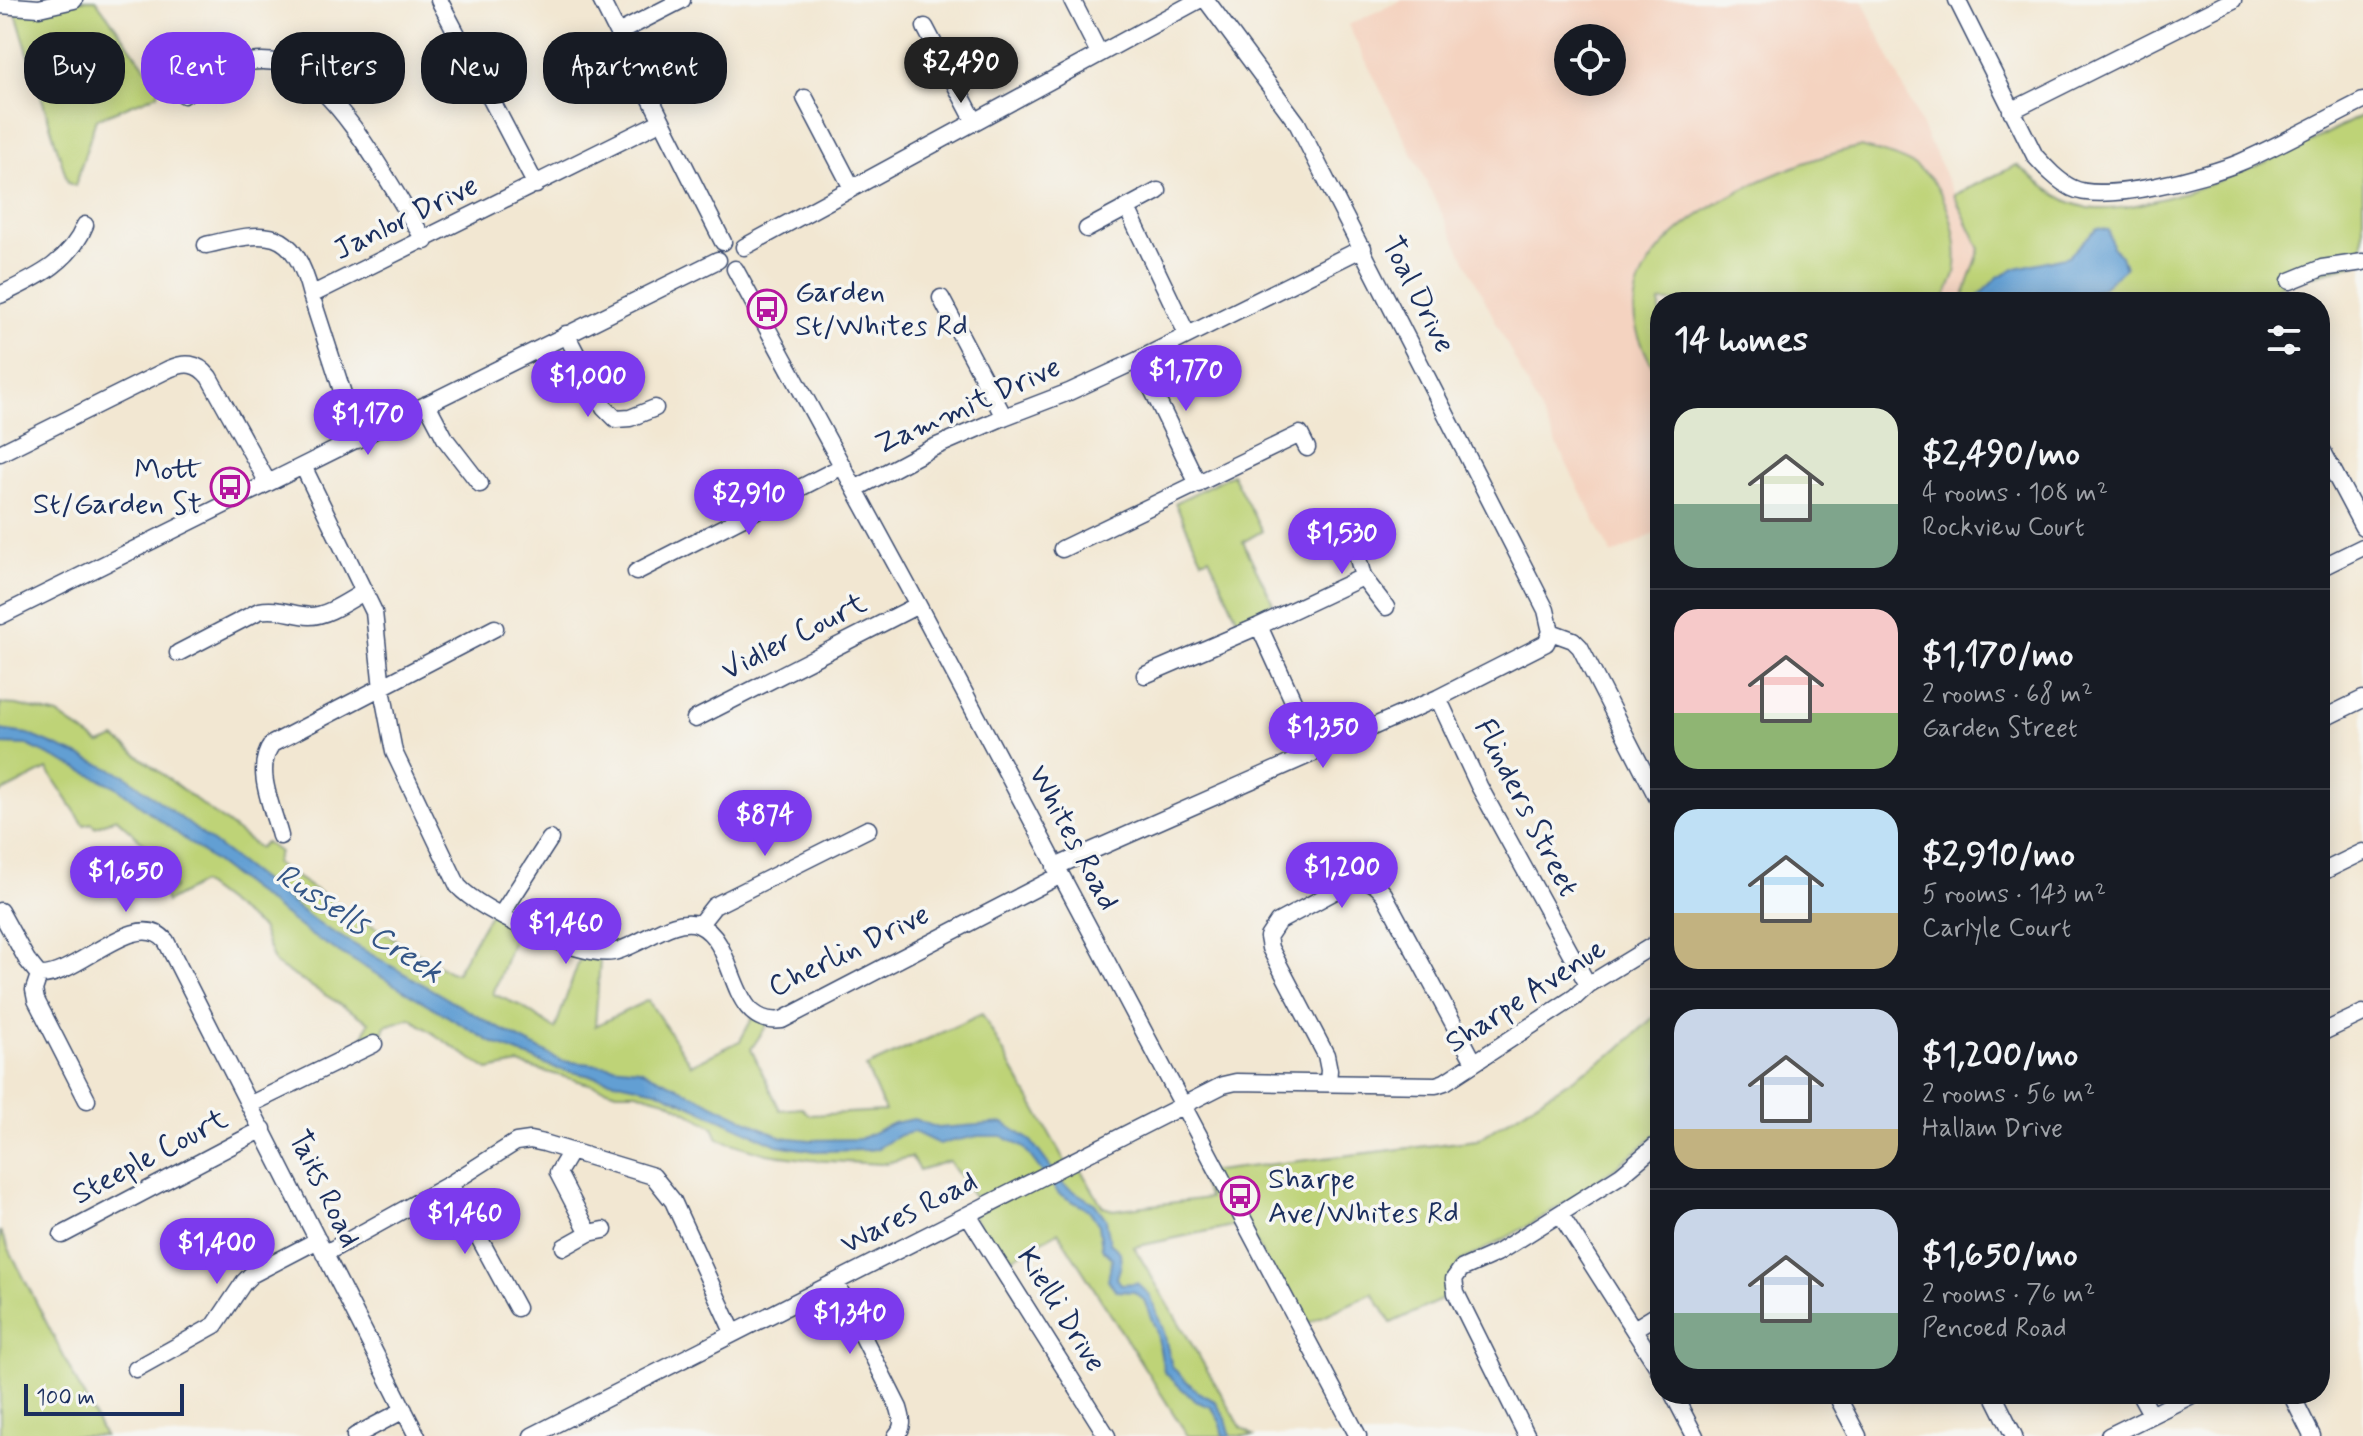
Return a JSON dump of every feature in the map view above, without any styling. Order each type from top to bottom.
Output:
[{"type":"street","points":[[0,5],[39,8],[74,0]]},
{"type":"street","points":[[439,0],[536,185]]},
{"type":"street","points":[[601,0],[617,32]]},
{"type":"street","points":[[620,32],[682,0]]},
{"type":"street","points":[[1072,0],[1099,53]]},
{"type":"street","points":[[744,247],[1199,0]]},
{"type":"street","name":"Toal Drive","points":[[1206,0],[1290,109],[1546,610],[1551,632]]},
{"type":"street","points":[[1957,0],[2035,156],[2052,174],[2073,189],[2097,195],[2124,193],[2239,163],[2363,101]]},
{"type":"street","points":[[2011,111],[2233,0]]},
{"type":"street","points":[[925,27],[974,120]]},
{"type":"street","points":[[255,62],[289,65],[309,79],[346,117],[425,241]]},
{"type":"street","points":[[805,98],[852,188]]},
{"type":"street","points":[[654,104],[723,242]]},
{"type":"street","name":"Janlor Drive","points":[[358,440],[311,295],[662,121]]},
{"type":"street","points":[[1087,229],[1158,191]]},
{"type":"street","points":[[1127,208],[1187,334]]},
{"type":"street","points":[[0,295],[53,267],[79,242],[85,225]]},
{"type":"street","points":[[206,245],[250,234],[265,234],[283,242],[306,274],[311,295]]},
{"type":"street","points":[[735,239],[744,247],[746,257],[735,269],[725,268],[718,260],[717,250],[723,242],[735,239]]},
{"type":"street","name":"Zammit Drive","points":[[855,489],[930,449],[1138,360],[1363,248]]},
{"type":"street","points":[[0,616],[718,260]]},
{"type":"street","points":[[2290,281],[2322,268],[2363,262]]},
{"type":"street","name":"Whites Road","points":[[735,269],[918,605],[1358,1436]]},
{"type":"street","points":[[941,298],[1004,417]]},
{"type":"street","points":[[566,334],[604,407],[616,419],[630,418],[655,408]]},
{"type":"street","points":[[1138,360],[1198,484]]},
{"type":"street","points":[[0,453],[169,369],[188,364],[204,370],[268,483]]},
{"type":"street","points":[[427,404],[446,440],[480,484]]},
{"type":"street","points":[[1062,549],[1300,435]]},
{"type":"street","points":[[2330,465],[2363,527]]},
{"type":"street","points":[[303,466],[374,612],[382,689],[394,752],[449,870],[469,898],[578,949],[597,953],[631,947],[678,924],[699,925],[714,906],[868,829]]},
{"type":"street","points":[[636,572],[843,466]]},
{"type":"street","points":[[1342,519],[1363,577],[1386,607]]},
{"type":"street","points":[[2330,563],[2363,547]]},
{"type":"street","points":[[1145,675],[1363,577]]},
{"type":"street","points":[[178,653],[259,611],[271,608],[312,616],[364,592]]},
{"type":"street","name":"Vidler Court","points":[[695,719],[918,605]]},
{"type":"street","points":[[1259,626],[1316,751]]},
{"type":"street","points":[[280,836],[262,765],[272,744],[495,628]]},
{"type":"street","points":[[1551,632],[1573,640],[1580,647],[1650,784]]},
{"type":"street","name":"Cherlin Drive","points":[[699,925],[716,941],[748,1008],[762,1019],[782,1020],[1058,871],[1438,698],[1546,643],[1551,632]]},
{"type":"street","name":"Flinders Street","points":[[1438,698],[1479,786],[1588,985]]},
{"type":"street","points":[[2330,715],[2363,699]]},
{"type":"street","points":[[501,915],[550,839]]},
{"type":"street","points":[[2330,868],[2363,852]]},
{"type":"street","points":[[1328,1082],[1326,1055],[1270,948],[1268,937],[1278,922],[1363,879],[1378,886],[1384,894],[1474,1062]]},
{"type":"street","points":[[0,911],[27,960],[39,975],[34,990],[36,1000],[87,1100]]},
{"type":"street","name":"Taits Road","points":[[39,975],[58,972],[128,935],[145,931],[160,934],[251,1104],[417,1436]]},
{"type":"street","name":"Sharpe Avenue","points":[[1183,1104],[1236,1082],[1436,1085],[1445,1082],[1575,997],[1588,985],[1650,947]]},
{"type":"street","points":[[2330,1029],[2363,1013]]},
{"type":"street","points":[[251,1104],[374,1044]]},
{"type":"street","name":"Wares Road","points":[[532,1436],[1183,1104]]},
{"type":"street","name":"Steeple Court","points":[[62,1235],[263,1129]]},
{"type":"street","points":[[136,1369],[215,1325],[251,1275],[321,1247],[450,1184],[516,1142],[530,1140],[643,1173],[659,1181],[673,1201],[733,1332]]},
{"type":"street","points":[[1527,1436],[1453,1284],[1461,1269],[1497,1253],[1560,1214],[1621,1175],[1650,1150]]},
{"type":"street","points":[[564,1247],[596,1232],[558,1173],[571,1151]]},
{"type":"street","points":[[450,1184],[517,1308]]},
{"type":"street","points":[[1560,1214],[1650,1355]]},
{"type":"street","name":"Kielli Drive","points":[[968,1215],[1107,1436]]},
{"type":"street","points":[[836,1283],[899,1408],[903,1427],[896,1436]]},
{"type":"street","points":[[1634,1329],[1650,1319]]},
{"type":"street","points":[[1678,1404],[1695,1436]]},
{"type":"street","points":[[1841,1404],[1858,1436]]},
{"type":"street","points":[[1998,1404],[2014,1436]]},
{"type":"street","points":[[2146,1404],[2151,1414]]},
{"type":"street","points":[[2109,1436],[2172,1404]]},
{"type":"street","points":[[2296,1404],[2312,1436]]},
{"type":"street","points":[[355,1436],[404,1410]]},
{"type":"shaded area","points":[[1402,0],[1862,0],[1980,249],[1965,292],[1650,292],[1650,536],[1612,555],[1348,25]]},
{"type":"green space","points":[[96,0],[119,32],[24,32],[24,40],[14,7]]},
{"type":"green space","points":[[125,40],[141,61],[141,101],[96,119],[75,186],[68,183],[44,104],[125,104]]},
{"type":"green space","points":[[2363,115],[2363,262],[2290,281],[2270,292],[1965,292],[1980,249],[1954,195],[2017,165],[2054,193],[2075,204],[2097,209],[2123,208],[2190,191],[2291,151]]},
{"type":"green space","points":[[1859,147],[1908,162],[1931,180],[1945,204],[1954,233],[1955,273],[1947,292],[1650,292],[1650,360],[1642,344],[1634,306],[1645,271],[1669,240],[1703,212],[1743,189],[1825,156]]},
{"type":"green space","points":[[1232,474],[1262,531],[1243,542],[1273,603],[1238,621],[1209,557],[1202,560],[1175,503]]},
{"type":"green space","points":[[0,704],[58,715],[100,744],[115,738],[259,848],[265,842],[279,852],[275,863],[344,909],[450,972],[456,973],[492,910],[519,924],[493,994],[521,1006],[555,1029],[580,958],[600,960],[595,1026],[648,1000],[691,1065],[740,1041],[754,1015],[770,1021],[751,1049],[780,1110],[802,1108],[809,1115],[885,1111],[866,1067],[982,1014],[1066,1163],[1074,1159],[1103,1207],[1113,1210],[1209,1198],[1197,1173],[1477,1140],[1618,1050],[1650,1020],[1650,1139],[1564,1203],[1459,1262],[1456,1293],[1391,1323],[1373,1293],[1300,1327],[1246,1223],[1134,1247],[1241,1427],[1254,1436],[1188,1436],[1058,1232],[1003,1264],[971,1213],[981,1207],[949,1161],[919,1170],[911,1157],[881,1164],[767,1154],[718,1139],[713,1127],[666,1100],[636,1092],[617,1092],[519,1064],[488,1070],[410,1018],[385,1026],[383,1035],[363,1037],[369,1022],[275,964],[261,928],[201,883],[166,902],[164,897],[174,888],[170,867],[116,818],[95,827],[92,823],[84,825],[47,769],[0,793]]},
{"type":"green space","points":[[0,1231],[104,1436],[0,1436]]},
{"type":"water","points":[[2097,228],[2109,230],[2112,247],[2121,255],[2125,268],[2103,287],[2090,292],[1982,292],[1999,276],[2016,268],[2069,256]]},
{"type":"water","points":[[0,730],[28,734],[125,775],[319,924],[493,1025],[562,1061],[640,1069],[781,1137],[860,1139],[893,1123],[914,1119],[938,1128],[1004,1123],[1031,1141],[1064,1185],[1095,1204],[1106,1219],[1110,1243],[1120,1252],[1121,1265],[1117,1278],[1121,1284],[1137,1283],[1150,1295],[1164,1332],[1172,1367],[1198,1392],[1215,1401],[1226,1419],[1231,1436],[1224,1436],[1211,1407],[1195,1401],[1164,1372],[1157,1333],[1144,1300],[1134,1292],[1116,1291],[1108,1280],[1112,1258],[1102,1248],[1099,1225],[1089,1210],[1059,1194],[1024,1148],[1002,1136],[978,1136],[939,1144],[914,1132],[867,1150],[815,1151],[777,1145],[656,1090],[558,1069],[491,1042],[312,936],[115,786],[27,745],[0,744]]},
{"type":"place","name":"Garden St/Whites Rd","points":[[767,309]]},
{"type":"place","name":"Mott St/Garden St","points":[[230,487]]},
{"type":"place","name":"Sharpe Ave/Whites Rd","points":[[1240,1196]]},
{"type":"water label","name":"Russells Creek","points":[[359,924]]}]
